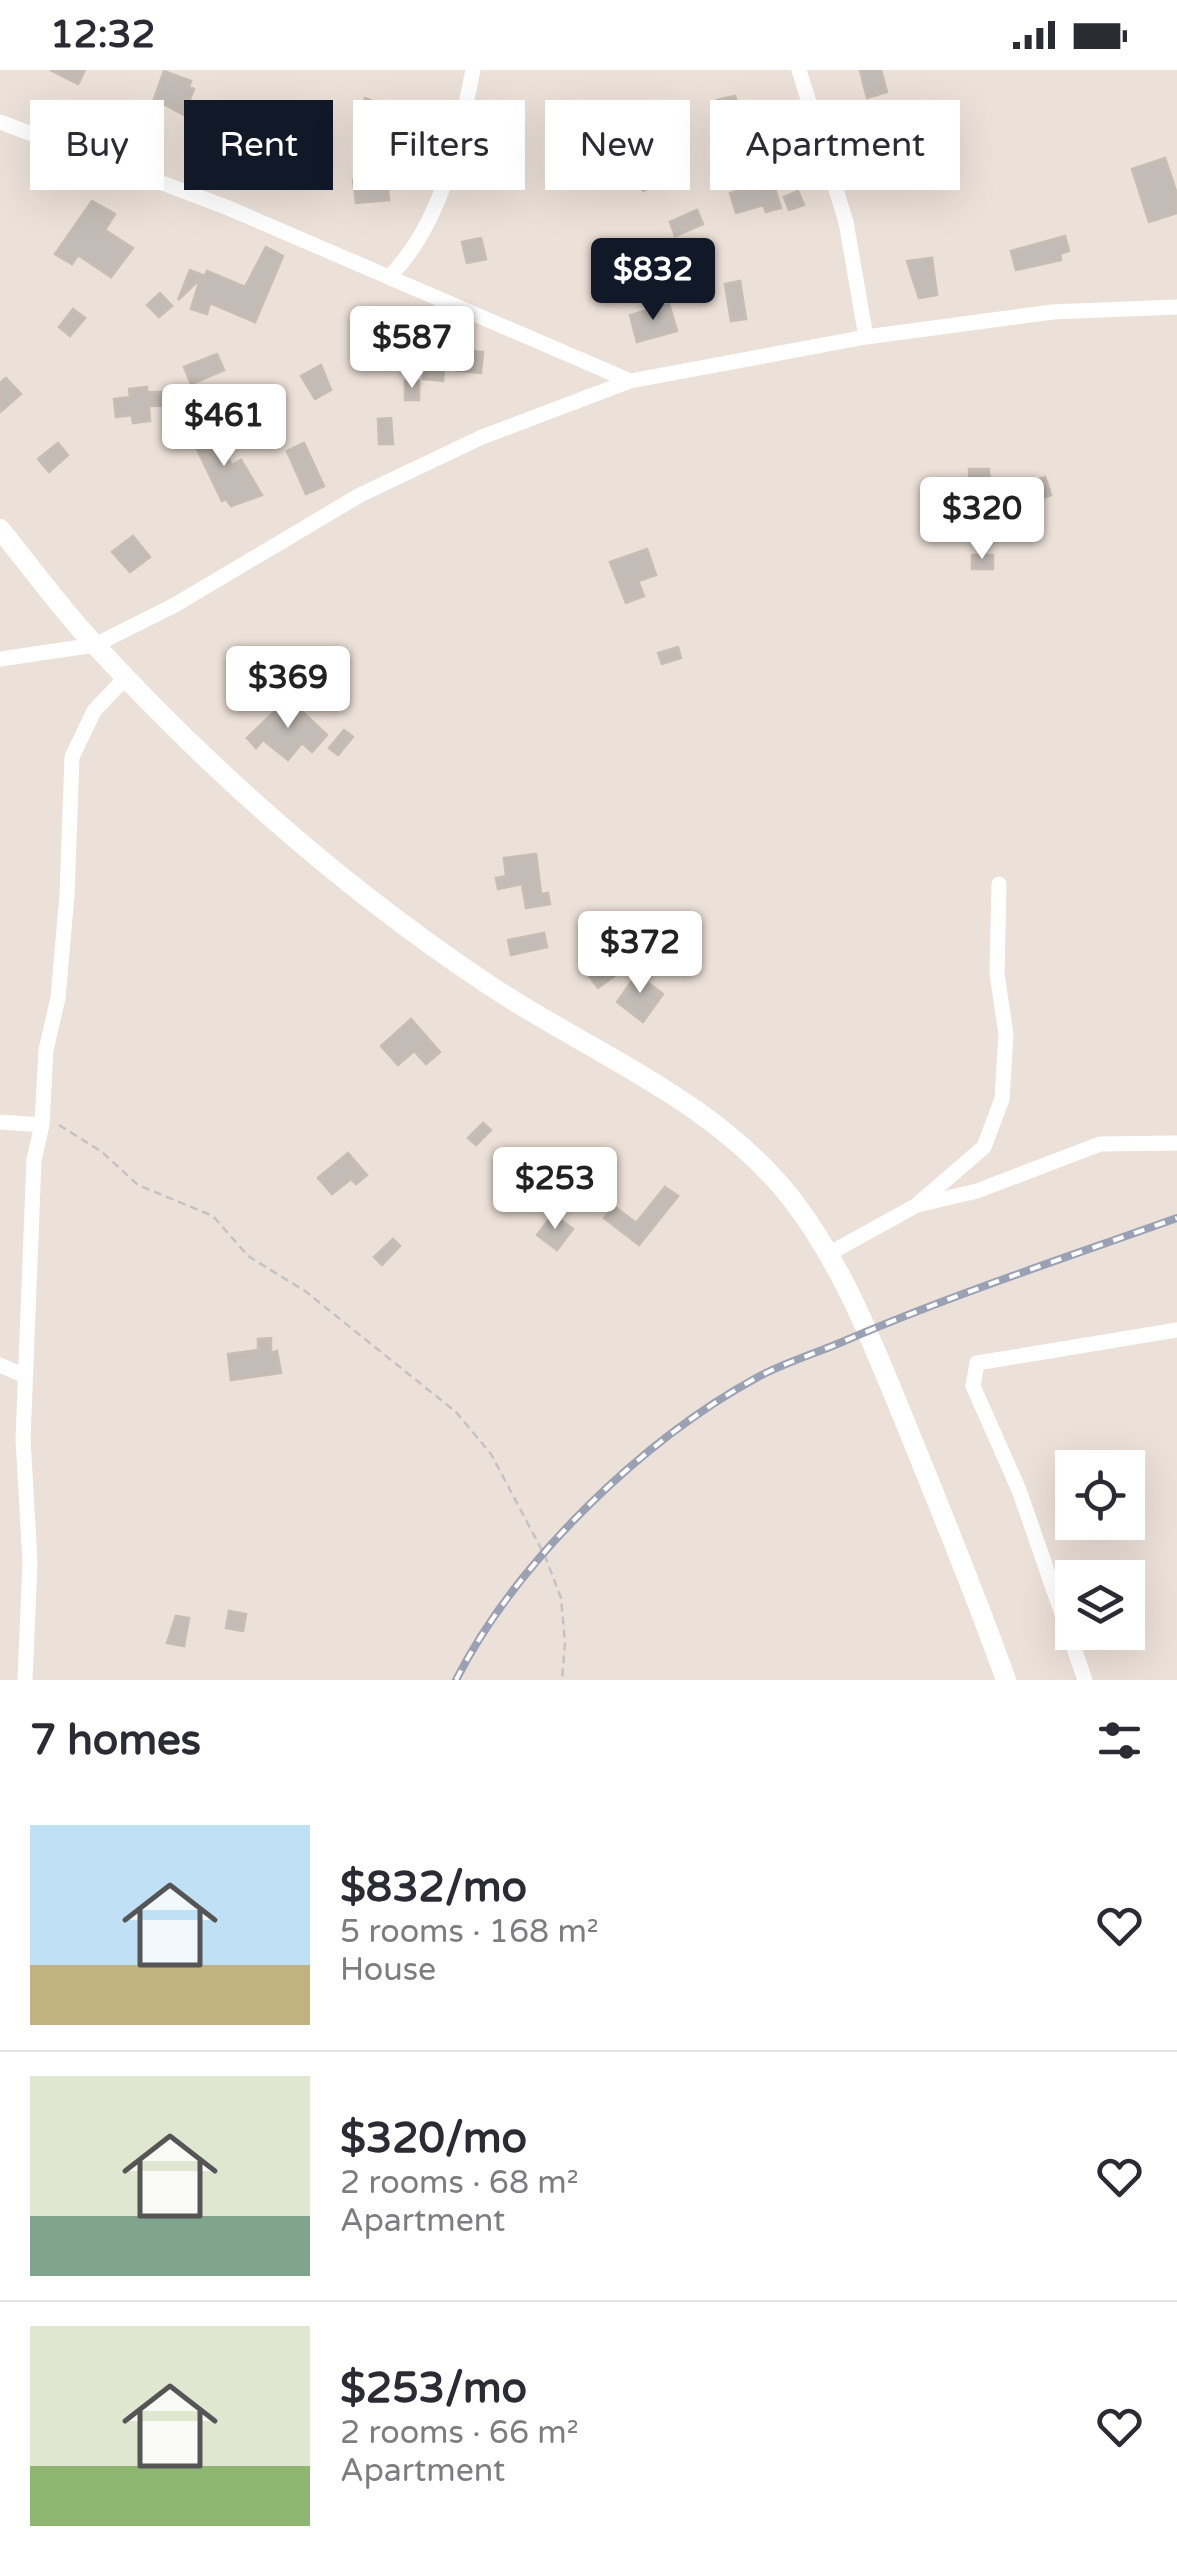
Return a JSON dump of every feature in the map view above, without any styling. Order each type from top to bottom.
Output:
[{"type":"main road","points":[[0,529],[95,645],[210,764],[332,868],[489,985],[681,1099],[741,1144],[789,1196],[830,1253],[857,1310],[974,1590],[1006,1680]]},
{"type":"street","points":[[391,275],[415,250],[444,185],[472,70]]},
{"type":"street","points":[[799,70],[846,222],[866,337]]},
{"type":"street","points":[[0,122],[226,207],[391,275],[630,382]]},
{"type":"street","points":[[0,659],[95,645],[173,606],[360,495],[482,437],[630,382],[866,337],[1052,312],[1177,307]]},
{"type":"street","points":[[25,1680],[30,1562],[23,1439],[34,1160],[42,1125],[46,1050],[58,998],[67,896],[72,756],[94,710],[127,676]]},
{"type":"street","points":[[830,1253],[917,1205],[984,1147],[1002,1099],[1006,1034],[997,974],[1000,884]]},
{"type":"street","points":[[0,1122],[42,1125]]},
{"type":"street","points":[[917,1205],[977,1190],[1100,1144],[1177,1143]]},
{"type":"street","points":[[1085,1680],[1019,1490],[974,1386],[977,1364],[1177,1330]]},
{"type":"street","points":[[0,1365],[25,1376]]},
{"type":"path","points":[[42,1125],[62,1125],[138,1185],[213,1216],[248,1256],[305,1291],[456,1412],[491,1454],[545,1556],[560,1598],[565,1643],[562,1680]]},
{"type":"building","points":[[50,70],[85,70],[78,84]]},
{"type":"building","points":[[860,70],[881,70],[887,92],[867,98]]},
{"type":"building","points":[[164,71],[191,81],[189,87],[194,89],[190,100],[184,100],[184,115],[164,104],[164,100],[154,99]]},
{"type":"building","points":[[1165,158],[1177,194],[1177,213],[1149,222],[1132,169]]},
{"type":"building","points":[[354,190],[388,190],[389,200],[356,203]]},
{"type":"building","points":[[775,190],[781,208],[766,212],[763,205],[736,213],[730,193]]},
{"type":"building","points":[[798,191],[804,205],[789,210],[784,197]]},
{"type":"building","points":[[92,201],[115,214],[105,230],[133,248],[111,277],[78,255],[72,264],[55,254]]},
{"type":"building","points":[[697,210],[703,224],[675,236],[670,222]]},
{"type":"building","points":[[1065,236],[1069,251],[1060,254],[1061,260],[1016,270],[1011,251]]},
{"type":"building","points":[[481,238],[486,259],[467,263],[462,242]]},
{"type":"building","points":[[266,247],[283,256],[255,322],[210,303],[207,314],[191,309],[200,279],[178,300],[190,270],[205,276],[207,271],[245,287]]},
{"type":"building","points":[[932,258],[937,295],[919,298],[907,261]]},
{"type":"building","points":[[740,281],[746,319],[731,321],[725,284]]},
{"type":"building","points":[[160,293],[172,306],[159,317],[147,305]]},
{"type":"building","points":[[669,304],[677,331],[637,342],[630,315]]},
{"type":"building","points":[[73,309],[85,318],[70,336],[59,327]]},
{"type":"building","points":[[432,329],[449,331],[452,349],[483,352],[481,373],[444,369],[443,381],[423,379]]},
{"type":"building","points":[[217,354],[224,370],[191,384],[184,367]]},
{"type":"building","points":[[321,365],[331,390],[315,399],[301,376]]},
{"type":"building","points":[[6,378],[21,394],[0,412],[0,383]]},
{"type":"building","points":[[405,381],[419,381],[419,400],[405,400]]},
{"type":"building","points":[[147,387],[147,392],[185,392],[185,405],[149,406],[150,421],[133,423],[132,415],[116,417],[114,399],[130,397],[129,389]]},
{"type":"building","points":[[391,418],[393,444],[379,444],[378,419]]},
{"type":"building","points":[[198,421],[202,426],[205,423],[232,465],[241,460],[262,495],[231,506],[226,499],[222,501],[197,449],[202,446],[188,428]]},
{"type":"building","points":[[58,443],[68,455],[49,472],[38,459]]},
{"type":"building","points":[[304,443],[324,486],[306,494],[287,451]]},
{"type":"building","points":[[969,469],[989,469],[990,489],[998,488],[999,508],[991,508],[992,521],[980,521],[980,508],[949,510],[948,491],[970,490]]},
{"type":"building","points":[[1045,477],[1051,495],[1023,505],[1019,495],[1029,491],[1026,484]]},
{"type":"building","points":[[133,536],[150,557],[130,572],[112,552]]},
{"type":"building","points":[[647,549],[656,575],[638,581],[644,596],[626,603],[610,562]]},
{"type":"building","points":[[972,555],[993,555],[993,569],[972,569]]},
{"type":"building","points":[[678,647],[681,658],[662,664],[658,653]]},
{"type":"building","points":[[288,698],[327,735],[312,752],[302,743],[288,760],[263,740],[256,748],[247,738]]},
{"type":"building","points":[[344,730],[353,737],[338,755],[329,748]]},
{"type":"building","points":[[536,854],[541,894],[548,893],[550,904],[526,908],[522,884],[498,889],[496,878],[506,876],[504,858]]},
{"type":"building","points":[[544,933],[547,947],[511,955],[508,940]]},
{"type":"building","points":[[625,944],[635,954],[630,958],[634,961],[598,988],[580,964],[599,949],[608,960]]},
{"type":"building","points":[[642,967],[652,975],[647,982],[663,994],[643,1022],[617,1002]]},
{"type":"building","points":[[411,1019],[440,1052],[426,1064],[414,1051],[398,1065],[381,1046]]},
{"type":"building","points":[[483,1123],[491,1130],[476,1145],[468,1138]]},
{"type":"building","points":[[348,1153],[367,1175],[356,1184],[351,1179],[332,1194],[318,1178]]},
{"type":"building","points":[[665,1187],[678,1196],[639,1245],[604,1218],[614,1206],[636,1223]]},
{"type":"building","points":[[553,1214],[573,1229],[557,1250],[537,1235]]},
{"type":"building","points":[[393,1239],[400,1246],[382,1265],[374,1257]]},
{"type":"building","points":[[271,1338],[271,1353],[277,1351],[281,1373],[231,1380],[228,1354],[258,1350],[258,1339]]},
{"type":"building","points":[[229,1611],[246,1614],[243,1631],[226,1628]]},
{"type":"building","points":[[176,1616],[189,1618],[184,1646],[167,1643]]},
{"type":"railway","points":[[456,1680],[481,1636],[547,1549],[627,1469],[714,1403],[768,1372],[883,1325],[1177,1218]]}]
